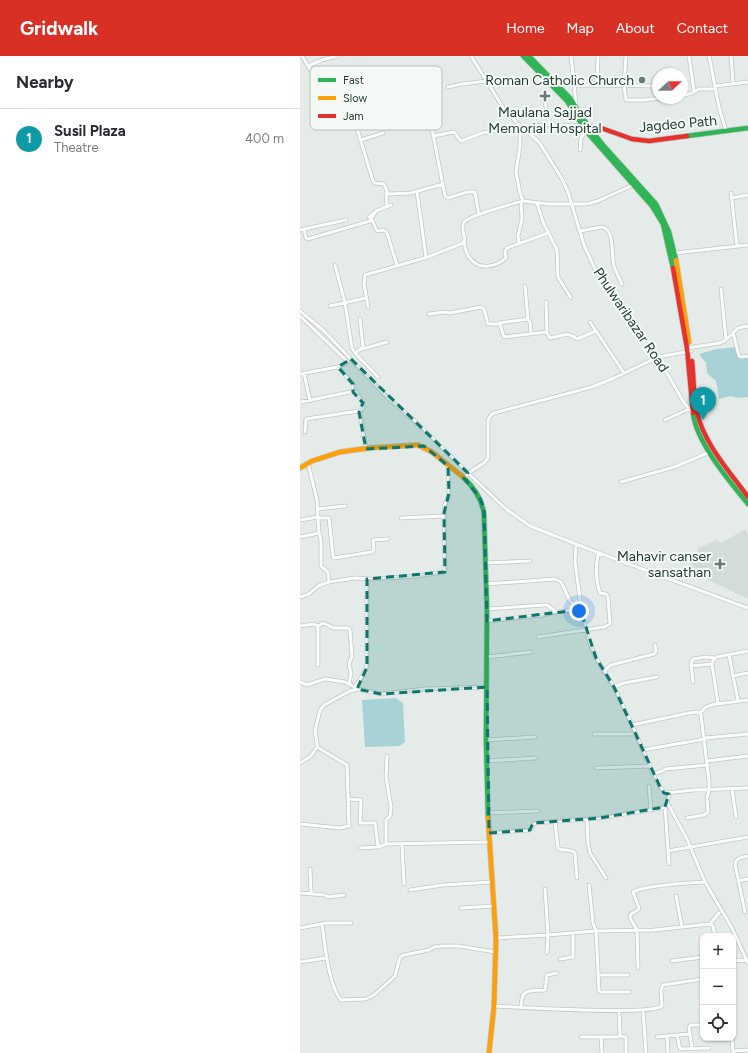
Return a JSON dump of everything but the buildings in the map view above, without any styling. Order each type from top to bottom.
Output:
[{"type":"main road","points":[[523,56],[570,98],[586,128]]},
{"type":"main road","points":[[529,56],[552,81],[586,128],[625,173],[656,204],[662,214],[670,231],[675,253],[698,419],[708,440],[723,465],[748,497]]},
{"type":"main road","name":"Jagdeo Path","points":[[586,128],[604,129],[632,139],[649,141],[748,128]]},
{"type":"main road","points":[[625,173],[633,185],[652,206],[663,224],[682,307]]},
{"type":"main road","points":[[688,349],[691,411],[710,452],[748,504]]},
{"type":"main road","points":[[300,468],[320,457],[330,454],[366,449],[420,445],[432,451],[464,478],[477,494],[483,506],[487,609],[486,740],[488,813],[491,882],[496,938],[494,1006],[488,1053]]},
{"type":"street","points":[[302,56],[310,69]]},
{"type":"street","points":[[308,66],[337,56]]},
{"type":"street","name":"Phulwaribazar Road","points":[[471,56],[504,109],[519,125],[536,139],[544,149],[562,179],[572,204],[588,254],[601,280],[658,357],[691,411],[698,419]]},
{"type":"street","points":[[571,56],[576,107]]},
{"type":"street","points":[[597,86],[598,56]]},
{"type":"street","points":[[626,56],[624,86],[626,100],[652,99]]},
{"type":"street","points":[[689,56],[694,91]]},
{"type":"street","points":[[709,56],[719,108],[726,131]]},
{"type":"street","points":[[731,56],[733,83]]},
{"type":"street","points":[[448,87],[487,81]]},
{"type":"street","points":[[688,94],[702,88],[748,82]]},
{"type":"street","points":[[574,85],[652,86]]},
{"type":"street","points":[[545,102],[550,126]]},
{"type":"street","points":[[434,136],[454,132],[461,141],[482,132],[519,125]]},
{"type":"street","points":[[519,243],[518,236],[522,219],[522,201],[516,168],[521,131],[532,126],[586,128],[580,138],[580,150]]},
{"type":"street","points":[[357,130],[373,182],[384,184],[389,194],[417,192],[443,184]]},
{"type":"street","points":[[432,130],[444,194],[446,197],[467,192],[475,192],[479,215]]},
{"type":"street","points":[[360,140],[383,133]]},
{"type":"street","points":[[548,233],[507,248],[505,251],[506,258],[500,263],[489,266],[478,265],[472,261],[466,252],[463,224],[465,221],[479,215],[522,201],[537,203],[583,204],[593,202],[633,185]]},
{"type":"street","points":[[417,192],[426,258]]},
{"type":"street","points":[[369,217],[379,209],[389,205],[386,193]]},
{"type":"street","points":[[731,193],[738,246]]},
{"type":"street","points":[[732,198],[748,195]]},
{"type":"street","points":[[537,203],[540,216],[557,252],[558,277],[571,298]]},
{"type":"street","points":[[374,213],[372,220],[377,231],[384,230],[387,233],[398,265]]},
{"type":"street","points":[[346,220],[302,230],[308,239],[372,220]]},
{"type":"street","points":[[580,231],[602,227],[608,230],[612,245],[614,266],[622,284]]},
{"type":"street","points":[[368,307],[364,284],[365,275],[426,258],[456,247],[464,242]]},
{"type":"street","points":[[675,253],[748,245]]},
{"type":"street","points":[[335,265],[345,303],[350,339],[355,353],[378,376]]},
{"type":"street","points":[[525,286],[531,334]]},
{"type":"street","points":[[721,289],[726,340]]},
{"type":"street","points":[[330,306],[366,298]]},
{"type":"street","points":[[546,302],[547,332],[550,338],[568,334],[573,335],[577,339],[596,331]]},
{"type":"street","points":[[429,314],[444,312],[449,314],[481,307],[484,311],[487,323],[489,324],[528,319]]},
{"type":"street","points":[[300,311],[323,330],[349,361]]},
{"type":"street","points":[[300,316],[419,425],[497,501],[530,526],[748,608]]},
{"type":"street","points":[[360,319],[363,345],[362,349]]},
{"type":"street","points":[[590,322],[624,374]]},
{"type":"street","points":[[499,323],[504,337],[547,332]]},
{"type":"street","points":[[464,478],[468,473],[484,464],[488,458],[488,420],[494,413],[592,387],[624,374],[658,357],[720,343],[726,340],[738,328],[748,326]]},
{"type":"street","points":[[733,332],[739,356],[748,356]]},
{"type":"street","points":[[355,353],[362,349],[388,342]]},
{"type":"street","points":[[300,374],[338,367],[349,361]]},
{"type":"street","points":[[338,367],[353,384],[353,392]]},
{"type":"street","points":[[304,373],[310,401]]},
{"type":"street","points":[[301,402],[353,392],[358,394],[363,403],[363,408],[359,412]]},
{"type":"street","points":[[305,432],[306,419],[356,411],[359,412]]},
{"type":"street","points":[[666,420],[691,411]]},
{"type":"street","points":[[359,412],[366,449]]},
{"type":"street","points":[[621,482],[674,467],[710,452]]},
{"type":"street","points":[[308,463],[318,509],[319,533],[321,540],[321,566],[328,572],[329,582]]},
{"type":"street","points":[[300,597],[309,594],[316,587],[329,582],[349,579],[417,576],[444,572],[444,516],[445,504],[449,495],[448,466]]},
{"type":"street","points":[[318,509],[345,506]]},
{"type":"street","points":[[401,518],[444,516]]},
{"type":"street","points":[[300,520],[327,517],[329,519],[334,558],[372,552],[374,550],[374,540],[388,539]]},
{"type":"street","points":[[300,537],[319,533]]},
{"type":"street","points":[[576,544],[575,562],[582,615],[592,651],[614,687],[662,791],[669,794],[694,790],[748,788]]},
{"type":"street","points":[[538,637],[607,626],[610,622],[608,597],[606,594],[600,593],[599,588],[597,564],[599,553]]},
{"type":"street","points":[[485,563],[530,561]]},
{"type":"street","points":[[356,689],[356,685],[361,679],[367,666],[366,579]]},
{"type":"street","points":[[486,584],[558,579],[563,584],[572,604],[582,615]]},
{"type":"street","points":[[487,609],[544,605],[556,612]]},
{"type":"street","points":[[487,621],[578,610]]},
{"type":"street","points":[[300,626],[316,624],[318,626],[323,623],[333,628],[348,628],[350,630],[352,657],[350,662],[351,673],[349,684]]},
{"type":"street","points":[[318,626],[318,665]]},
{"type":"street","points":[[604,671],[610,665],[654,654],[656,652],[654,645]]},
{"type":"street","points":[[693,682],[691,661],[695,658],[706,656],[715,658],[748,651]]},
{"type":"street","points":[[487,657],[531,652]]},
{"type":"street","points":[[730,655],[738,702]]},
{"type":"street","points":[[715,658],[712,664],[718,698],[717,704]]},
{"type":"street","points":[[691,666],[712,664]]},
{"type":"street","points":[[734,676],[748,674]]},
{"type":"street","points":[[614,687],[657,677]]},
{"type":"street","points":[[300,682],[307,685],[322,679],[349,684],[356,689],[381,694],[425,689],[487,687]]},
{"type":"street","points":[[300,763],[311,756],[317,747],[318,743],[315,731],[321,708],[344,693],[356,689]]},
{"type":"street","points":[[632,725],[689,713],[700,713],[706,707],[717,704],[748,700]]},
{"type":"street","points":[[687,818],[708,813],[707,798],[709,790],[707,763],[702,718],[700,713]]},
{"type":"street","points":[[594,734],[636,734]]},
{"type":"street","points":[[644,750],[704,739],[748,734]]},
{"type":"street","points":[[486,740],[535,736]]},
{"type":"street","points":[[300,824],[340,828],[349,826],[347,765],[317,747]]},
{"type":"street","points":[[386,844],[386,820],[390,816],[391,812],[386,777],[387,756]]},
{"type":"street","points":[[653,774],[665,770],[748,756]]},
{"type":"street","points":[[487,761],[536,758]]},
{"type":"street","points":[[596,768],[650,766]]},
{"type":"street","points":[[649,786],[651,810]]},
{"type":"street","points":[[732,789],[736,817]]},
{"type":"street","points":[[669,794],[665,807],[669,864]]},
{"type":"street","points":[[348,799],[361,800],[360,823],[376,823],[378,847]]},
{"type":"street","points":[[667,802],[691,848],[705,882],[732,928],[746,956],[747,962],[736,961]]},
{"type":"street","points":[[489,833],[530,830],[535,823],[587,819],[665,807]]},
{"type":"street","points":[[488,813],[538,811]]},
{"type":"street","points":[[587,819],[590,852],[606,878]]},
{"type":"street","points":[[555,822],[558,848],[563,850],[571,850],[575,853],[576,878]]},
{"type":"street","points":[[668,851],[748,837]]},
{"type":"street","points":[[360,848],[378,847],[386,844],[489,842]]},
{"type":"street","points":[[402,844],[404,884]]},
{"type":"street","points":[[745,912],[735,861],[748,856]]},
{"type":"street","points":[[310,869],[311,893]]},
{"type":"street","points":[[738,881],[748,879]]},
{"type":"street","points":[[410,890],[443,885],[491,882]]},
{"type":"street","points":[[638,968],[637,930],[630,918],[631,914],[639,908],[633,894],[634,891],[662,886],[705,882]]},
{"type":"street","points":[[589,885],[593,923],[596,931],[600,992],[630,992]]},
{"type":"street","points":[[545,890],[548,935],[547,954]]},
{"type":"street","points":[[300,894],[311,893],[325,895],[328,897],[344,895]]},
{"type":"street","points":[[676,896],[682,927]]},
{"type":"street","points":[[744,905],[748,904]]},
{"type":"street","points":[[461,908],[494,906]]},
{"type":"street","points":[[496,938],[596,931],[637,930],[710,924],[719,912]]},
{"type":"street","points":[[300,928],[336,922],[351,923]]},
{"type":"street","points":[[322,924],[326,958],[339,998],[341,1000],[366,999],[374,995],[394,978],[402,956],[429,950],[433,947],[442,946],[458,946],[496,952]]},
{"type":"street","points":[[710,924],[713,926],[714,933]]},
{"type":"street","points":[[560,959],[573,957],[573,933]]},
{"type":"street","points":[[672,961],[700,957]]},
{"type":"street","points":[[300,962],[326,958]]},
{"type":"street","points":[[521,1008],[521,998],[525,992],[545,990],[547,975],[557,973]]},
{"type":"street","points":[[599,975],[628,975]]},
{"type":"street","points":[[494,1006],[619,1011],[655,1009],[662,1006],[661,990],[663,985],[700,979]]},
{"type":"street","points":[[643,1010],[646,1053]]},
{"type":"street","points":[[619,1011],[620,1035]]},
{"type":"street","points":[[692,1049],[689,1034],[690,1026],[700,1025]]},
{"type":"street","points":[[658,1037],[689,1034]]},
{"type":"street","points":[[580,1037],[618,1037],[620,1035],[626,1037],[626,1053]]},
{"type":"street","points":[[677,1035],[680,1049],[709,1048]]},
{"type":"street","points":[[667,1036],[668,1053]]},
{"type":"street","points":[[602,1037],[602,1053]]},
{"type":"street","points":[[732,1041],[733,1052],[748,1050]]},
{"type":"highlighted area","points":[[351,359],[468,473],[464,478],[480,498],[484,509],[487,621],[577,610],[582,615],[596,658],[614,687],[660,787],[664,793],[669,794],[665,807],[600,818],[533,823],[530,830],[489,833],[487,687],[381,694],[357,689],[367,667],[367,579],[445,572],[444,513],[449,493],[448,466],[424,446],[366,449],[359,412],[363,403],[353,392],[353,384],[338,367]]},
{"type":"shaded area","name":"Mahavir canser sansathan","points":[[746,529],[748,535],[748,599],[692,572],[691,556],[698,554],[698,548],[717,540],[721,543]]},
{"type":"water","points":[[737,347],[739,356],[748,354],[748,397],[738,398],[730,396],[719,399],[716,381],[707,373],[706,363],[699,354],[717,349]]},
{"type":"water","points":[[396,698],[403,703],[405,742],[399,746],[365,747],[362,700]]},
{"type":"traffic: fast","points":[[523,56],[567,101],[586,131],[652,206],[663,224],[673,268]]},
{"type":"traffic: fast","points":[[529,56],[570,98],[588,126],[603,145],[656,204],[669,232],[676,260]]},
{"type":"traffic: fast","points":[[687,136],[748,128]]},
{"type":"traffic: fast","points":[[693,413],[695,424],[707,449],[723,473],[748,504]]},
{"type":"traffic: fast","points":[[463,477],[477,494],[484,514],[487,609],[486,740],[488,818]]},
{"type":"traffic: slow","points":[[676,260],[689,342]]},
{"type":"traffic: slow","points":[[300,468],[312,461],[340,452],[369,448],[418,445],[432,452],[463,477]]},
{"type":"traffic: slow","points":[[488,818],[496,938],[494,1006],[489,1053]]},
{"type":"traffic: jam","points":[[588,126],[604,129],[632,139],[649,141],[687,136]]},
{"type":"traffic: jam","points":[[673,268],[687,348],[693,413]]},
{"type":"traffic: jam","points":[[692,361],[695,400],[701,425],[718,457],[748,497]]},
{"type":"place","name":"Roman Catholic Church","points":[[642,80]]},
{"type":"place","name":"Maulana Sajjad Memorial Hospital","points":[[545,96]]},
{"type":"place","name":"Susil Plaza","points":[[703,420]]},
{"type":"place","name":"Mahavir canser sansathan","points":[[720,564]]}]
